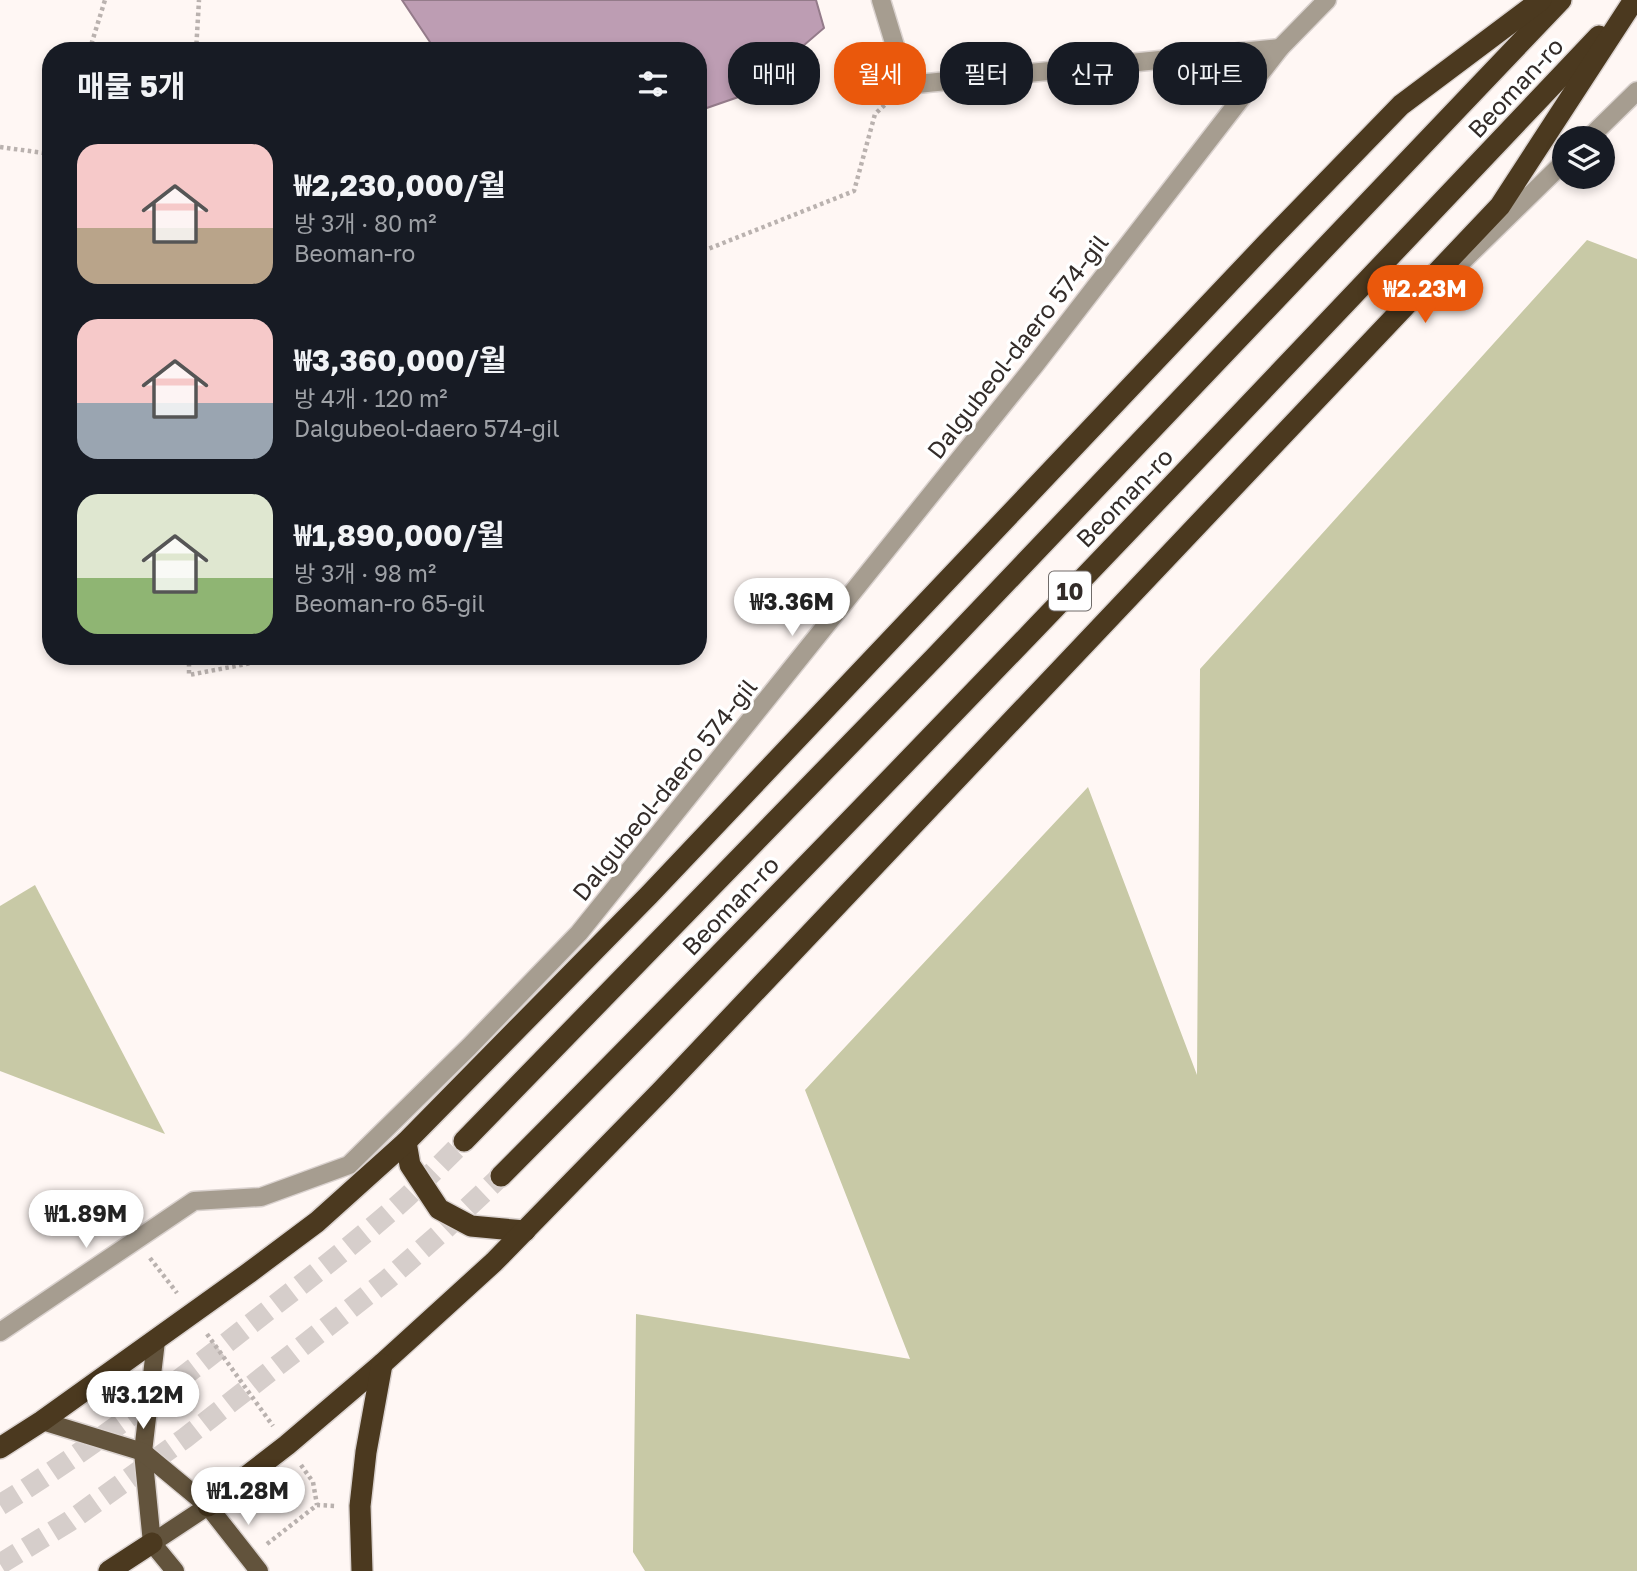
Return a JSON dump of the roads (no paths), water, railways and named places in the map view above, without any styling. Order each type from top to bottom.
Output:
[{"type":"highway","points":[[0,1448],[43,1421],[193,1315],[317,1222],[406,1142],[649,895],[1401,105],[1541,0]]},
{"type":"highway","name":"Beoman-ro","points":[[464,1141],[935,656],[1560,0]]},
{"type":"highway","points":[[208,1506],[287,1445],[382,1364],[494,1262],[661,1091],[1259,460],[1500,205],[1634,0]]},
{"type":"highway","name":"Beoman-ro","points":[[501,1176],[982,683],[1634,0]]},
{"type":"highway","points":[[406,1142],[410,1165],[439,1209],[471,1226],[525,1231]]},
{"type":"highway","points":[[362,1571],[359,1506],[382,1364]]},
{"type":"highway","points":[[108,1571],[152,1543]]},
{"type":"main road","points":[[156,1340],[143,1452],[152,1543],[175,1571]]},
{"type":"main road","points":[[43,1421],[143,1452],[208,1506],[254,1564]]},
{"type":"main road","points":[[152,1543],[208,1506]]},
{"type":"street","points":[[881,0],[907,85],[1279,48]]},
{"type":"street","name":"Dalgubeol-daero 574-gil","points":[[0,1332],[194,1201],[261,1197],[349,1165],[469,1047],[579,933],[1035,365],[1279,48],[1327,0]]},
{"type":"street","points":[[1601,126],[1637,91]]},
{"type":"street","points":[[1259,460],[1552,174]]},
{"type":"tunnel","points":[[0,1505],[114,1428],[294,1290],[407,1197],[464,1141]]},
{"type":"tunnel","points":[[0,1564],[70,1521],[185,1438],[388,1279],[501,1176]]}]
